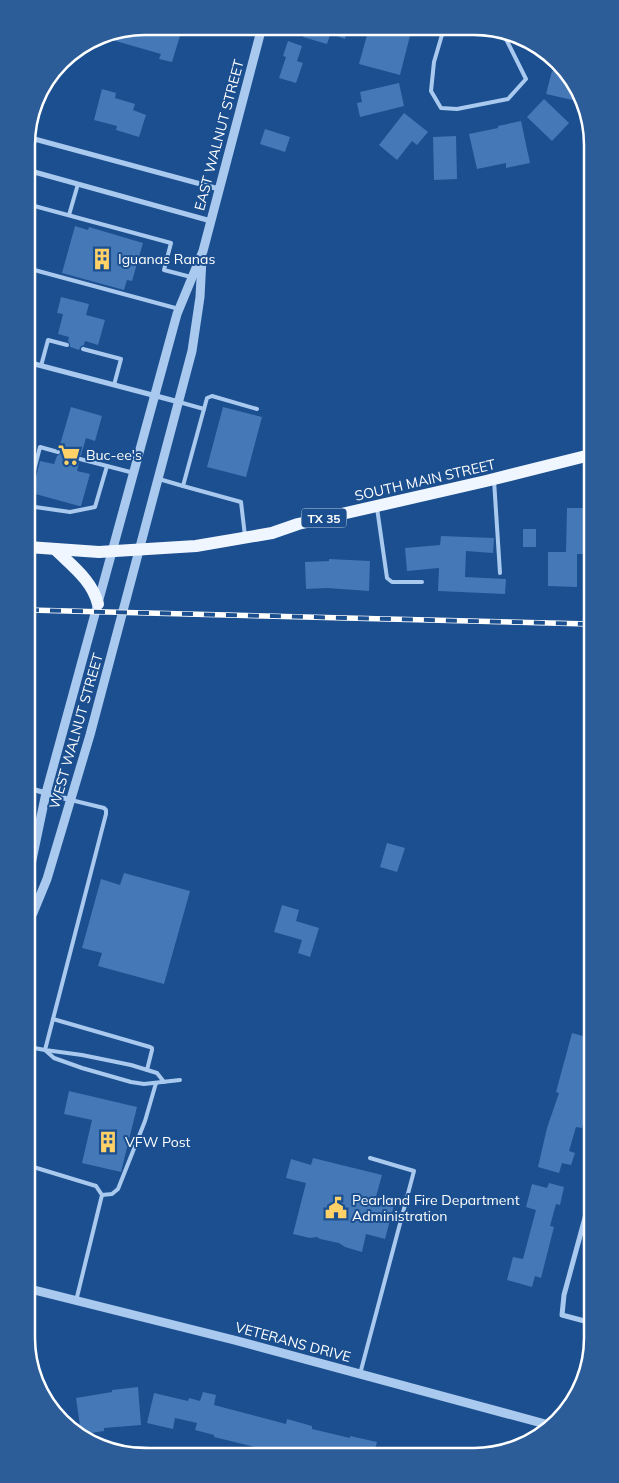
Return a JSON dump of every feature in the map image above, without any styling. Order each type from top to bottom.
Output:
[{"type":"main road","name":"SOUTH MAIN STREET","points":[[35,548],[99,552],[196,546],[272,533],[298,524],[584,456]]},
{"type":"main road","points":[[54,549],[86,579],[96,594],[98,604]]},
{"type":"street","name":"EAST WALNUT STREET","points":[[113,550],[179,309],[203,251],[260,35]]},
{"type":"street","points":[[35,139],[219,189]]},
{"type":"street","points":[[35,172],[211,221]]},
{"type":"street","name":"EAST WALNUT STREET","points":[[141,549],[192,351],[200,297],[203,251]]},
{"type":"street","points":[[35,364],[179,402]]},
{"type":"street","name":"WEST WALNUT STREET","points":[[35,908],[47,879],[71,800],[141,549]]},
{"type":"street","name":"WEST WALNUT STREET","points":[[35,845],[46,793],[113,550]]},
{"type":"street","points":[[35,790],[71,800]]},
{"type":"street","points":[[584,1221],[564,1295],[562,1315],[584,1321]]},
{"type":"street","name":"VETERANS DRIVE","points":[[35,1290],[234,1340],[543,1423]]},
{"type":"lane","points":[[442,35],[434,62],[431,91],[441,108],[458,109],[508,99],[526,79],[507,40]]},
{"type":"lane","points":[[69,215],[78,184]]},
{"type":"lane","points":[[35,206],[171,243],[164,270],[201,280]]},
{"type":"lane","points":[[35,270],[179,309]]},
{"type":"lane","points":[[41,366],[48,340],[67,345]]},
{"type":"lane","points":[[83,349],[122,359],[114,385]]},
{"type":"lane","points":[[183,486],[208,398],[212,396],[257,409]]},
{"type":"lane","points":[[179,402],[204,409]]},
{"type":"lane","points":[[35,467],[40,447],[58,452]]},
{"type":"lane","points":[[80,459],[134,473]]},
{"type":"lane","points":[[35,507],[70,512],[94,508],[107,466]]},
{"type":"lane","points":[[159,479],[241,502],[246,537]]},
{"type":"lane","points":[[494,479],[500,573]]},
{"type":"lane","points":[[377,506],[387,578],[392,582],[422,582]]},
{"type":"lane","points":[[45,1050],[106,814],[104,808],[71,800]]},
{"type":"lane","points":[[53,1019],[152,1048],[146,1070]]},
{"type":"lane","points":[[35,1048],[131,1065],[157,1073],[164,1082]]},
{"type":"lane","points":[[45,1050],[54,1058],[90,1071],[131,1082],[144,1084],[180,1080]]},
{"type":"lane","points":[[102,1195],[112,1194],[118,1189],[145,1121],[156,1083]]},
{"type":"lane","points":[[360,1374],[414,1171],[370,1158]]},
{"type":"lane","points":[[35,1168],[96,1186],[102,1195],[76,1300]]},
{"type":"building","points":[[180,35],[172,62],[159,59],[161,54],[113,40],[130,36]]},
{"type":"building","points":[[303,35],[330,35],[327,44],[303,37]]},
{"type":"building","points":[[334,35],[346,35],[345,39]]},
{"type":"building","points":[[367,35],[410,35],[400,75],[359,64]]},
{"type":"building","points":[[288,41],[302,46],[297,61],[303,63],[296,83],[279,78],[286,57],[283,56]]},
{"type":"building","points":[[552,71],[557,72],[575,101],[546,94]]},
{"type":"building","points":[[399,83],[404,106],[360,117],[357,103],[362,102],[360,92]]},
{"type":"building","points":[[102,89],[116,93],[115,98],[135,104],[133,110],[146,115],[139,137],[116,130],[117,126],[94,120]]},
{"type":"building","points":[[544,99],[569,123],[552,141],[527,117]]},
{"type":"building","points":[[404,113],[428,132],[417,145],[412,141],[397,160],[379,145]]},
{"type":"building","points":[[521,121],[530,163],[506,168],[506,163],[477,169],[469,134]]},
{"type":"building","points":[[265,129],[290,137],[285,152],[260,144]]},
{"type":"building","points":[[456,136],[457,179],[434,180],[433,137]]},
{"type":"building","name":"Iguanas Ranas","points":[[75,226],[88,230],[89,227],[143,243],[132,281],[127,280],[124,290],[62,273]]},
{"type":"building","points":[[61,297],[89,304],[86,315],[105,320],[98,345],[85,341],[79,350],[70,347],[69,337],[58,334],[63,314],[57,313]]},
{"type":"building","name":"Buc-ee's","points":[[71,407],[102,416],[95,441],[86,438],[81,455],[77,458],[79,463],[77,471],[90,474],[81,506],[35,494],[35,481],[40,461],[54,464],[57,456],[61,453],[59,448]]},
{"type":"building","points":[[223,407],[262,417],[246,477],[207,467]]},
{"type":"building","points":[[567,508],[584,508],[584,554],[577,554],[577,587],[548,586],[548,552],[566,552]]},
{"type":"building","points":[[523,529],[536,529],[536,547],[523,547]]},
{"type":"building","points":[[441,536],[494,538],[493,553],[466,551],[465,577],[506,579],[505,594],[438,591],[439,568],[407,571],[405,548],[440,545]]},
{"type":"building","points":[[329,559],[370,561],[369,591],[327,588],[306,589],[305,562],[329,561]]},
{"type":"building","points":[[387,843],[405,848],[397,872],[380,867]]},
{"type":"building","points":[[124,873],[190,891],[164,984],[98,966],[102,953],[82,948],[101,879],[120,885]]},
{"type":"building","points":[[282,905],[299,910],[296,921],[319,928],[310,957],[298,953],[302,940],[274,932]]},
{"type":"building","points":[[584,1032],[584,1120],[582,1128],[576,1127],[569,1151],[575,1153],[571,1165],[562,1163],[559,1173],[538,1167],[547,1128],[559,1093],[556,1092],[572,1033],[583,1036]]},
{"type":"building","name":"VFW Post","points":[[69,1091],[137,1107],[121,1172],[82,1163],[92,1120],[64,1114]]},
{"type":"building","name":"Pearland Fire Department Administration","points":[[313,1158],[382,1175],[375,1200],[394,1205],[385,1239],[366,1234],[362,1252],[317,1237],[310,1238],[293,1234],[306,1183],[286,1178],[291,1159],[311,1165]]},
{"type":"building","points":[[549,1183],[564,1187],[560,1205],[556,1204],[550,1226],[554,1227],[541,1278],[535,1276],[532,1287],[507,1280],[513,1257],[523,1259],[536,1210],[526,1207],[532,1184],[547,1188]]},
{"type":"building","points":[[138,1387],[141,1425],[104,1428],[104,1431],[90,1433],[80,1426],[76,1398],[112,1392],[112,1390]]},
{"type":"building","points":[[203,1392],[216,1395],[214,1405],[286,1424],[287,1419],[312,1426],[312,1429],[377,1442],[375,1448],[259,1448],[214,1437],[214,1435],[195,1430],[197,1423],[175,1418],[173,1429],[147,1423],[154,1393],[188,1401],[189,1398],[200,1401]]},
{"type":"railway","points":[[35,610],[584,624]]},
{"type":"place","name":"Iguanas Ranas","points":[[102,259]]},
{"type":"place","name":"Buc-ee's","points":[[69,455]]},
{"type":"place","name":"VFW Post","points":[[108,1142]]},
{"type":"place","name":"Pearland Fire Department Administration","points":[[336,1208]]}]
